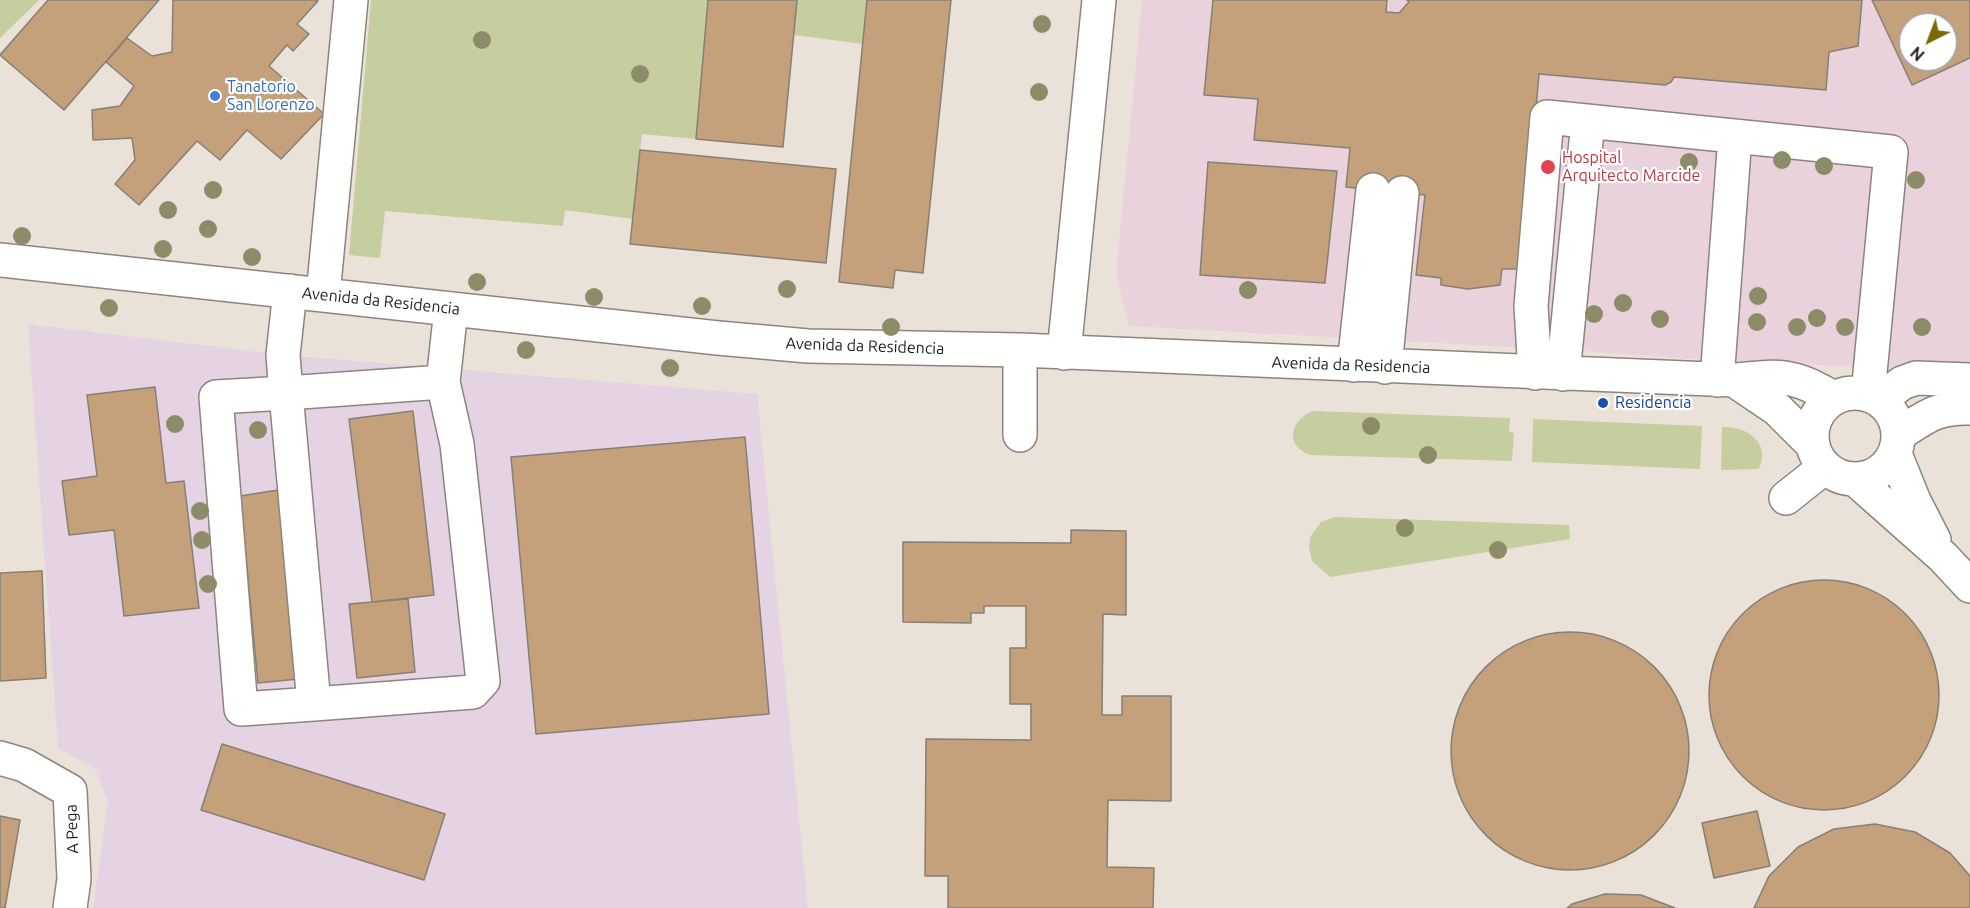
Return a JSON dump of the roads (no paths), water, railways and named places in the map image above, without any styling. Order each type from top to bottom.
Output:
[{"type":"street","points":[[323,295],[351,0]]},
{"type":"street","points":[[1064,352],[1099,0]]},
{"type":"street","points":[[1549,373],[1531,306],[1547,117],[1891,152],[1874,397]]},
{"type":"street","points":[[1735,136],[1725,380],[1777,409],[1838,475],[1856,480],[1943,557],[1970,586]]},
{"type":"street","points":[[1369,366],[1387,191]]},
{"type":"street","name":"Avenida da Residencia","points":[[0,260],[706,337],[808,346],[1020,350],[1725,380],[1790,378],[1811,384],[1833,398]]},
{"type":"street","points":[[290,291],[283,355],[314,704]]},
{"type":"street","points":[[443,382],[216,397],[241,709],[472,692],[483,681],[457,444],[443,382],[451,309]]},
{"type":"street","points":[[1020,350],[1020,435]]},
{"type":"street","points":[[1874,397],[1916,378],[1970,380]]},
{"type":"street","points":[[1786,498],[1818,455],[1813,424],[1819,411],[1833,398],[1851,392],[1874,397],[1891,410],[1897,424],[1897,444],[1914,501],[1943,557]]},
{"type":"street","points":[[1856,480],[1872,475],[1887,465],[1897,444],[1933,412],[1953,407],[1970,408]]},
{"type":"street","name":"A Pega","points":[[0,758],[24,765],[70,791],[74,879],[70,908]]},
{"type":"place","name":"Tanatorio San Lorenzo","points":[[215,96]]},
{"type":"place","name":"Hospital Arquitecto Marcide","points":[[1548,167]]},
{"type":"place","name":"Residencia","points":[[1603,403]]}]
